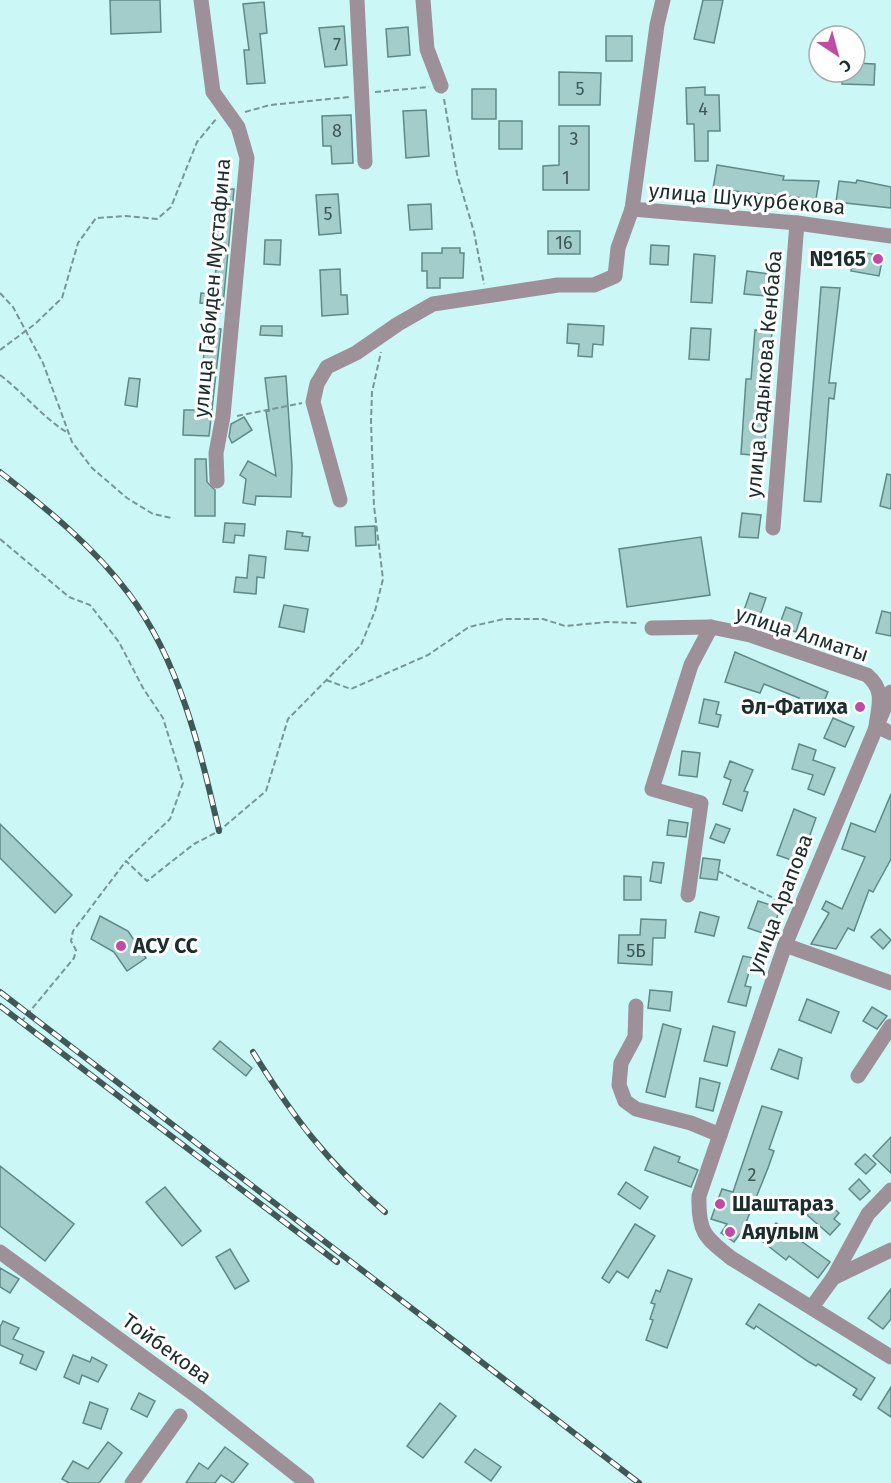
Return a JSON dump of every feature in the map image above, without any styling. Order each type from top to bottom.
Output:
[{"type":"street","name":"улица Габиден Мустафина","points":[[201,0],[213,92],[238,127],[247,158],[223,416],[216,453],[217,481]]},
{"type":"street","points":[[357,0],[365,162]]},
{"type":"street","points":[[423,0],[427,49],[441,86]]},
{"type":"street","name":"улица Шукурбекова","points":[[663,0],[657,25],[632,209],[797,223],[891,236]]},
{"type":"street","points":[[340,500],[313,402],[317,384],[327,367],[356,353],[398,324],[433,304],[486,294],[558,285],[594,285],[608,281],[615,276],[618,248],[632,209]]},
{"type":"street","name":"улица Садыкова Кенбаба","points":[[773,528],[797,223]]},
{"type":"street","points":[[688,895],[701,803],[652,789],[691,665],[711,627]]},
{"type":"street","name":"улица Алматы","points":[[652,628],[711,627],[770,641],[867,675],[877,683],[881,696],[876,726]]},
{"type":"street","name":"улица Арапова","points":[[812,1307],[731,1258],[707,1240],[699,1221],[699,1196],[785,945],[891,692]]},
{"type":"street","points":[[876,726],[891,733]]},
{"type":"street","points":[[785,945],[891,983]]},
{"type":"street","points":[[636,1006],[635,1037],[621,1063],[619,1085],[625,1101],[636,1109],[691,1123],[720,1135]]},
{"type":"street","points":[[858,1076],[891,1026]]},
{"type":"street","points":[[891,1190],[868,1214],[833,1278],[812,1307],[891,1357]]},
{"type":"street","points":[[833,1278],[891,1250]]},
{"type":"street","name":"Тойбекова","points":[[0,1252],[198,1397],[307,1483]]},
{"type":"street","points":[[132,1483],[180,1416]]},
{"type":"path","points":[[0,350],[27,330],[62,298],[78,243],[96,218],[126,216],[157,219],[171,207],[197,142],[211,121],[229,114],[270,105],[354,97],[362,93],[441,86],[457,174],[474,232],[486,294]]},
{"type":"path","points":[[0,293],[27,330],[54,390],[72,442],[92,468],[127,498],[153,514],[172,518]]},
{"type":"path","points":[[126,861],[147,881],[194,844],[219,831],[266,791],[288,719],[361,645],[375,611],[383,579],[374,506],[371,422],[372,392],[379,356],[384,348]]},
{"type":"path","points":[[0,375],[24,393],[55,425],[69,434]]},
{"type":"path","points":[[223,416],[237,416],[292,403],[313,402]]},
{"type":"path","points":[[0,539],[69,597],[90,605],[119,642],[143,688],[163,718],[183,783],[170,819],[126,861],[73,931],[71,941],[76,950],[74,958],[21,1022]]},
{"type":"path","points":[[326,680],[351,689],[428,655],[469,627],[504,619],[543,619],[565,626],[607,622],[644,623],[652,628]]},
{"type":"path","points":[[718,871],[799,910]]},
{"type":"building","points":[[110,0],[160,0],[161,32],[111,34]]},
{"type":"building","points":[[703,0],[723,0],[714,43],[694,39]]},
{"type":"building","points":[[264,2],[267,33],[260,34],[265,83],[247,84],[244,50],[249,50],[243,4]]},
{"type":"building","points":[[344,26],[347,65],[325,67],[319,28]]},
{"type":"building","points":[[408,27],[410,55],[388,57],[386,29]]},
{"type":"building","points":[[606,36],[632,36],[632,61],[606,61]]},
{"type":"building","points":[[867,64],[875,64],[874,85],[842,84],[867,84]]},
{"type":"building","points":[[559,72],[601,73],[600,105],[559,105]]},
{"type":"building","points":[[705,87],[705,95],[719,95],[720,131],[708,131],[708,161],[695,161],[694,124],[687,124],[686,88]]},
{"type":"building","points":[[472,89],[496,89],[496,119],[472,119]]},
{"type":"building","points":[[426,110],[429,156],[406,158],[403,111]]},
{"type":"building","points":[[351,115],[353,163],[332,164],[331,146],[323,146],[322,116]]},
{"type":"building","points":[[499,121],[522,121],[522,149],[499,149]]},
{"type":"building","points":[[559,126],[589,126],[589,190],[543,190],[543,166],[559,165]]},
{"type":"building","points":[[717,165],[784,176],[783,180],[819,181],[816,199],[713,189]]},
{"type":"building","points":[[857,180],[891,187],[891,208],[836,202],[839,181],[856,183]]},
{"type":"building","points":[[219,189],[234,189],[223,305],[221,305],[220,313],[208,312],[209,304],[200,303],[201,293],[213,294],[217,260],[220,261],[220,236],[217,236]]},
{"type":"building","points":[[338,194],[341,233],[319,235],[316,195]]},
{"type":"building","points":[[431,204],[432,229],[410,230],[408,205]]},
{"type":"building","points":[[548,231],[580,231],[580,254],[548,254]]},
{"type":"building","points":[[265,240],[281,240],[280,265],[264,264]]},
{"type":"building","points":[[651,245],[669,246],[668,265],[650,264]]},
{"type":"building","points":[[442,248],[460,248],[460,253],[464,253],[463,278],[440,278],[440,288],[427,288],[427,271],[422,271],[422,253],[442,253]]},
{"type":"building","points":[[855,251],[883,256],[879,276],[851,271]]},
{"type":"building","points":[[694,254],[715,256],[712,303],[691,302]]},
{"type":"building","points":[[340,269],[341,295],[347,295],[348,314],[322,316],[320,270]]},
{"type":"building","points":[[747,271],[770,274],[767,296],[744,294]]},
{"type":"building","points":[[821,287],[840,288],[829,383],[836,383],[834,399],[829,398],[821,502],[804,501]]},
{"type":"building","points":[[568,324],[604,326],[603,345],[593,344],[592,357],[578,356],[579,344],[567,343]]},
{"type":"building","points":[[261,326],[282,326],[282,336],[260,335]]},
{"type":"building","points":[[210,328],[221,329],[209,436],[183,435],[184,410],[197,410],[197,400],[201,400],[204,351],[208,351]]},
{"type":"building","points":[[691,328],[711,329],[709,360],[689,359]]},
{"type":"building","points":[[755,330],[772,331],[764,456],[741,454],[746,379],[751,379]]},
{"type":"building","points":[[286,376],[292,466],[291,497],[256,496],[255,505],[243,503],[246,479],[240,475],[248,461],[276,476],[266,411],[269,411],[265,378]]},
{"type":"building","points":[[129,378],[140,379],[137,407],[125,405]]},
{"type":"building","points":[[244,417],[252,430],[232,443],[229,437],[231,424]]},
{"type":"building","points":[[195,459],[206,459],[207,482],[215,490],[215,516],[195,516]]},
{"type":"building","points":[[887,474],[891,475],[891,509],[880,506]]},
{"type":"building","points":[[742,513],[761,515],[758,538],[739,537]]},
{"type":"building","points":[[225,523],[245,524],[244,536],[235,535],[234,543],[223,542]]},
{"type":"building","points":[[375,526],[376,545],[356,546],[355,527]]},
{"type":"building","points":[[287,531],[303,533],[302,536],[310,537],[308,551],[285,549]]},
{"type":"building","points":[[701,537],[710,595],[627,607],[619,549]]},
{"type":"building","points":[[249,555],[266,557],[264,578],[257,577],[256,594],[234,592],[236,577],[247,578]]},
{"type":"building","points":[[750,593],[766,598],[759,618],[743,613]]},
{"type":"building","points":[[284,605],[308,609],[304,632],[279,627]]},
{"type":"building","points":[[786,607],[802,613],[796,632],[779,626]]},
{"type":"building","points":[[882,611],[891,613],[891,636],[876,633]]},
{"type":"building","points":[[735,652],[828,692],[819,713],[797,704],[799,698],[764,684],[760,693],[725,682]]},
{"type":"building","points":[[704,699],[719,702],[716,714],[721,715],[718,727],[699,723]]},
{"type":"building","points":[[833,718],[854,727],[845,747],[824,738]]},
{"type":"building","points":[[799,744],[816,750],[813,760],[835,768],[824,795],[808,789],[813,775],[792,769]]},
{"type":"building","points":[[682,751],[700,753],[697,777],[679,775]]},
{"type":"building","points":[[730,761],[753,770],[744,791],[748,792],[742,811],[723,804],[731,780],[724,777]]},
{"type":"building","points":[[891,794],[891,859],[873,892],[869,890],[854,931],[848,928],[836,949],[811,944],[829,913],[822,909],[826,901],[842,909],[865,857],[842,849],[851,823],[875,832]]},
{"type":"building","points":[[794,809],[816,818],[800,863],[777,855]]},
{"type":"building","points":[[669,820],[688,823],[686,837],[667,835]]},
{"type":"building","points":[[0,824],[72,895],[55,913],[0,858]]},
{"type":"building","points":[[716,824],[730,829],[724,843],[710,838]]},
{"type":"building","points":[[703,858],[720,860],[717,880],[700,878]]},
{"type":"building","points":[[653,862],[664,863],[661,883],[650,881]]},
{"type":"building","points":[[624,876],[641,877],[641,900],[624,900]]},
{"type":"building","points":[[758,901],[780,908],[771,936],[748,928]]},
{"type":"building","points":[[700,912],[719,917],[714,936],[695,932]]},
{"type":"building","name":"АСУ СС","points":[[100,916],[128,931],[146,958],[127,971],[114,952],[91,939]]},
{"type":"building","points":[[641,919],[666,920],[665,938],[653,938],[652,965],[618,963],[619,935],[640,935]]},
{"type":"building","points":[[880,929],[891,940],[883,949],[871,937]]},
{"type":"building","points":[[743,956],[753,958],[745,986],[751,987],[746,1006],[728,1002]]},
{"type":"building","points":[[650,990],[672,992],[670,1011],[648,1008]]},
{"type":"building","points":[[807,999],[839,1012],[831,1033],[799,1020]]},
{"type":"building","points":[[872,1007],[887,1016],[877,1029],[863,1021]]},
{"type":"building","points":[[663,1024],[681,1029],[665,1097],[646,1092]]},
{"type":"building","points":[[713,1026],[735,1032],[727,1066],[704,1061]]},
{"type":"building","points":[[220,1041],[252,1068],[246,1076],[213,1049]]},
{"type":"building","points":[[779,1049],[802,1058],[798,1079],[771,1069]]},
{"type":"building","points":[[700,1078],[720,1083],[713,1111],[696,1107]]},
{"type":"building","points":[[762,1106],[782,1112],[769,1149],[774,1151],[743,1230],[734,1242],[721,1233],[727,1224],[711,1219],[722,1189],[733,1192]]},
{"type":"building","points":[[891,1137],[891,1173],[873,1156]]},
{"type":"building","points":[[654,1147],[680,1157],[678,1162],[698,1170],[691,1187],[645,1170]]},
{"type":"building","points":[[865,1154],[876,1164],[866,1174],[855,1164]]},
{"type":"building","points":[[0,1166],[74,1224],[45,1261],[0,1226]]},
{"type":"building","points":[[859,1179],[870,1191],[860,1200],[849,1189]]},
{"type":"building","points":[[626,1182],[648,1197],[640,1209],[618,1194]]},
{"type":"building","points":[[165,1187],[201,1231],[182,1246],[146,1202]]},
{"type":"building","points":[[822,1198],[839,1213],[834,1219],[840,1224],[830,1235],[807,1215]]},
{"type":"building","points":[[776,1223],[830,1262],[818,1278],[789,1256],[786,1260],[762,1241]]},
{"type":"building","points":[[635,1224],[655,1236],[628,1278],[617,1271],[609,1283],[602,1278]]},
{"type":"building","points":[[230,1249],[249,1281],[235,1289],[216,1257]]},
{"type":"building","points":[[0,1268],[19,1279],[10,1293],[0,1287]]},
{"type":"building","points":[[668,1270],[692,1279],[667,1348],[646,1340],[653,1320],[650,1319],[655,1304],[651,1303],[656,1290],[660,1292]]},
{"type":"building","points":[[891,1289],[891,1319],[883,1329],[868,1318]]},
{"type":"building","points":[[759,1304],[875,1378],[861,1400],[853,1395],[857,1389],[818,1364],[816,1366],[809,1362],[756,1326],[754,1329],[746,1324]]},
{"type":"building","points":[[3,1321],[19,1328],[13,1339],[44,1352],[36,1370],[20,1363],[23,1355],[0,1345],[0,1327]]},
{"type":"building","points":[[73,1355],[90,1362],[92,1357],[107,1365],[98,1382],[82,1375],[79,1384],[64,1377]]},
{"type":"building","points":[[891,1387],[891,1417],[878,1408]]},
{"type":"building","points":[[139,1393],[155,1401],[147,1417],[131,1409]]},
{"type":"building","points":[[90,1402],[108,1409],[101,1429],[83,1423]]},
{"type":"building","points":[[440,1403],[456,1416],[423,1458],[407,1446]]},
{"type":"building","points":[[108,1442],[122,1453],[99,1483],[69,1483],[62,1479],[73,1461],[88,1469]]},
{"type":"building","points":[[225,1447],[248,1464],[233,1483],[221,1475],[215,1483],[186,1483],[199,1463],[208,1469]]},
{"type":"building","points":[[475,1449],[501,1467],[491,1481],[465,1462]]},
{"type":"railway","points":[[0,472],[85,544],[115,576],[147,620],[162,648],[186,707],[219,831]]},
{"type":"railway","points":[[0,992],[639,1483]]},
{"type":"railway","points":[[0,1006],[337,1262]]},
{"type":"railway","points":[[253,1052],[312,1138],[328,1157],[385,1212]]},
{"type":"place","name":"№165","points":[[878,259]]},
{"type":"place","name":"Әл-Фатиха","points":[[860,707]]},
{"type":"place","name":"АСУ СС","points":[[121,946]]},
{"type":"place","name":"Шаштараз","points":[[720,1204]]},
{"type":"place","name":"Аяулым","points":[[730,1232]]}]
